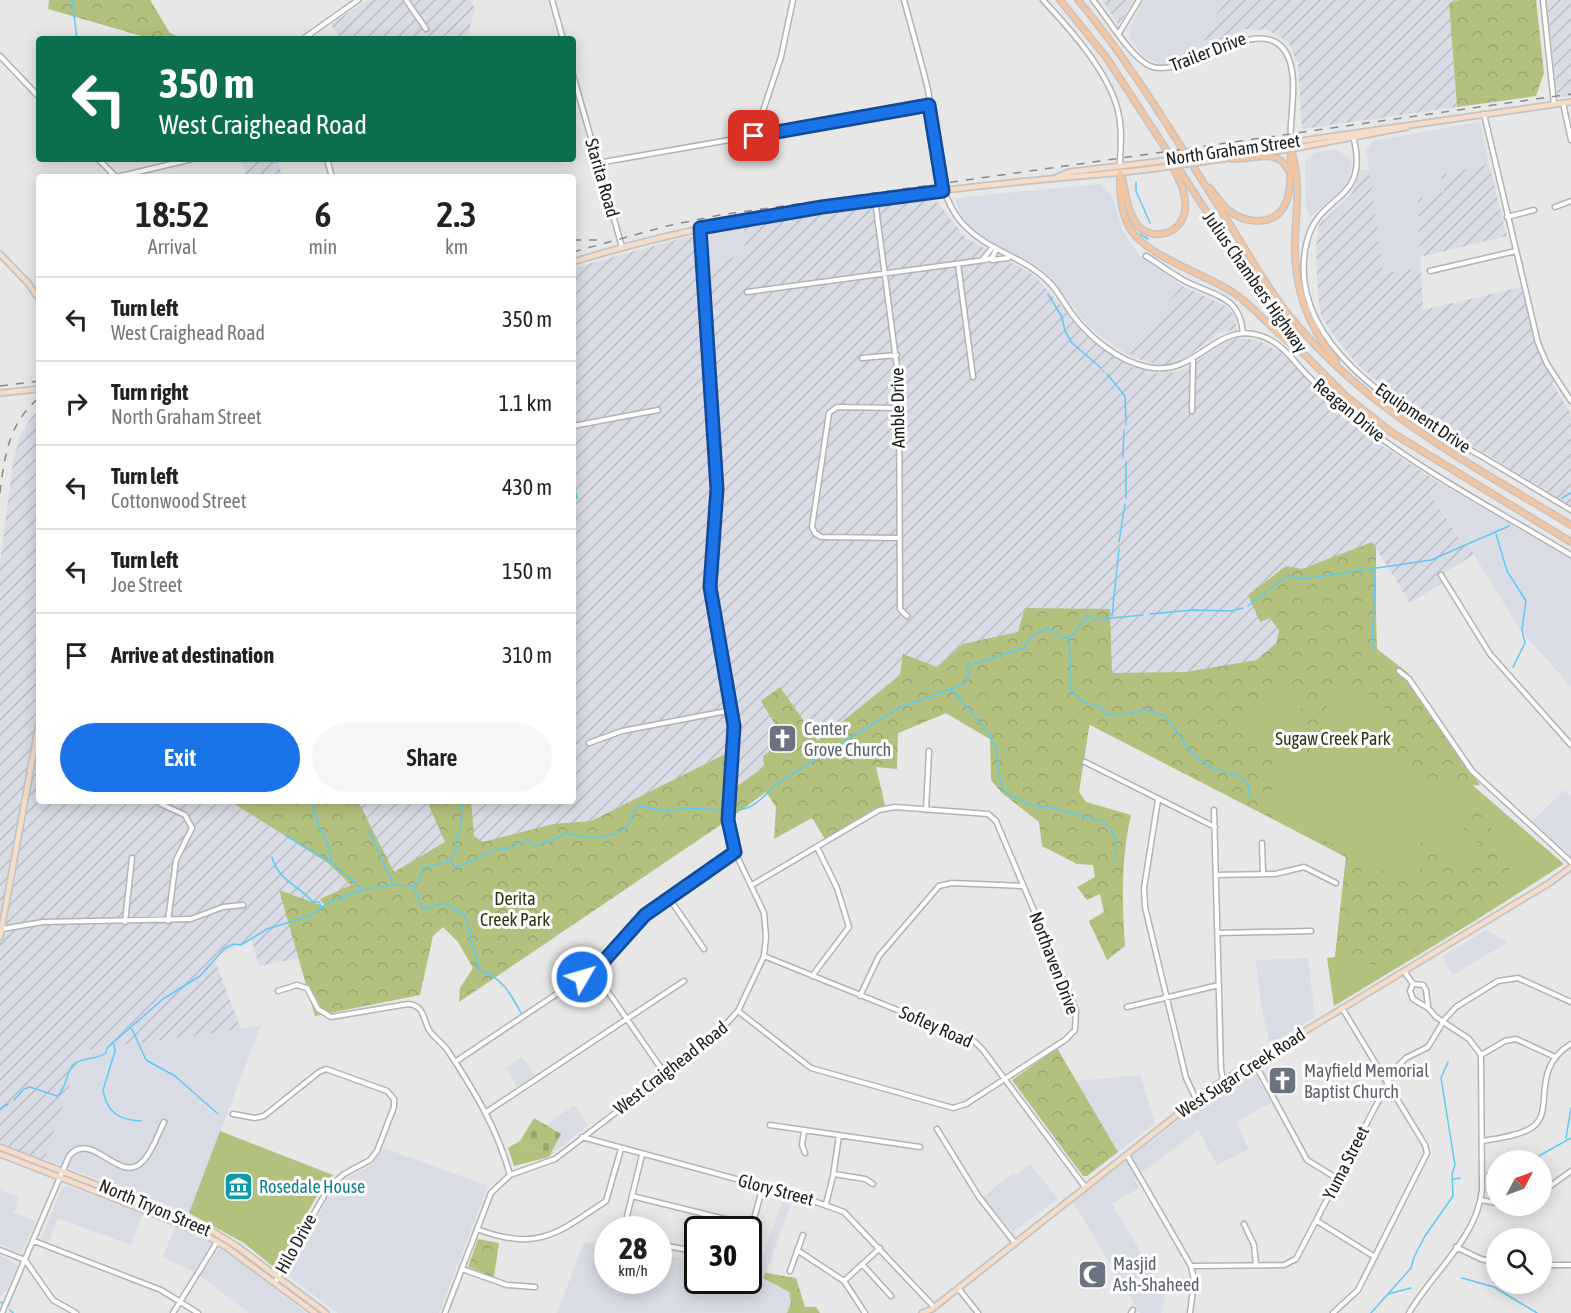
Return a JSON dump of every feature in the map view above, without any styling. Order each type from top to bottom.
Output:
[{"type":"highway","name":"Julius Chambers Highway","points":[[1060,0],[1095,41],[1284,330],[1302,352],[1347,397],[1391,432],[1571,542]]},
{"type":"highway","name":"Julius Chambers Highway","points":[[1078,0],[1116,49],[1287,313],[1355,384],[1409,426],[1571,525]]},
{"type":"highway","points":[[1120,173],[1130,210],[1138,226],[1154,234],[1167,233],[1177,227],[1185,212],[1184,193],[1150,126]]},
{"type":"highway","points":[[1196,171],[1229,211],[1256,222],[1272,218],[1283,208],[1289,194],[1291,149]]},
{"type":"highway","points":[[1291,149],[1298,170],[1295,266],[1300,297],[1319,339],[1355,384]]},
{"type":"highway","points":[[1229,158],[1274,156],[1285,163],[1290,173]]},
{"type":"highway","points":[[1120,173],[1123,209],[1128,227],[1137,238],[1152,250],[1211,279],[1237,295],[1302,352]]},
{"type":"main road","name":"North Graham Street","points":[[1057,177],[1062,173],[1155,162],[1571,102]]},
{"type":"main road","name":"North Graham Street","points":[[576,261],[700,228],[943,191],[1057,177],[1120,173],[1229,158],[1354,139],[1399,131],[1411,126]]},
{"type":"main road","points":[[0,254],[36,295]]},
{"type":"main road","points":[[0,393],[36,389]]},
{"type":"main road","points":[[0,937],[36,740]]},
{"type":"main road","name":"West Sugar Creek Road","points":[[921,1313],[932,1310],[1126,1154],[1223,1080],[1554,880],[1571,867]]},
{"type":"main road","name":"North Tryon Street","points":[[0,1147],[207,1228],[326,1313]]},
{"type":"main road","name":"North Tryon Street","points":[[0,1154],[181,1224],[218,1241],[315,1313]]},
{"type":"street","points":[[307,36],[358,0]]},
{"type":"street","points":[[406,0],[426,29]]},
{"type":"street","points":[[552,0],[562,36]]},
{"type":"street","points":[[754,136],[781,57],[794,0]]},
{"type":"street","points":[[904,0],[929,105],[943,191],[961,223],[994,249],[1041,275],[1085,329],[1116,353],[1141,365],[1159,369],[1175,367],[1193,359],[1223,338],[1243,333],[1241,317],[1228,300],[1186,281],[1146,256]]},
{"type":"street","points":[[1042,0],[1084,50],[1111,91],[1120,123],[1120,173]]},
{"type":"street","name":"Trailer Drive","points":[[1094,0],[1142,62],[1161,69],[1169,68],[1245,35],[1261,35],[1273,39],[1283,48],[1291,66],[1291,149]]},
{"type":"street","points":[[1119,33],[1139,0]]},
{"type":"street","points":[[1543,0],[1554,104]]},
{"type":"street","points":[[0,56],[36,94]]},
{"type":"street","name":"Starita Road","points":[[576,86],[622,248]]},
{"type":"street","points":[[1563,103],[1571,140]]},
{"type":"street","points":[[598,163],[929,105]]},
{"type":"street","points":[[1484,114],[1541,351],[1571,401]]},
{"type":"street","name":"Equipment Drive","points":[[1352,132],[1357,164],[1352,184],[1319,216],[1310,231],[1306,246],[1307,292],[1323,331],[1354,369],[1409,413],[1571,510]]},
{"type":"street","points":[[101,162],[113,174]]},
{"type":"street","points":[[129,174],[179,162]]},
{"type":"street","name":"Amble Drive","points":[[875,200],[897,355],[900,609],[907,616]]},
{"type":"street","points":[[1555,207],[1571,201]]},
{"type":"street","points":[[1508,217],[1534,210]]},
{"type":"street","name":"West Craighead Road","points":[[445,1313],[491,1193],[510,1175],[548,1163],[713,1038],[738,1011],[764,956],[765,921],[752,885],[735,852],[728,820],[735,746],[732,710],[710,587],[717,489],[700,228]]},
{"type":"street","points":[[985,261],[992,258],[994,249]]},
{"type":"street","points":[[978,261],[994,249]]},
{"type":"street","points":[[1430,271],[1516,251]]},
{"type":"street","points":[[747,292],[1011,258]]},
{"type":"street","points":[[958,264],[973,377]]},
{"type":"street","name":"Reagan Drive","points":[[1243,333],[1266,338],[1282,347],[1336,401],[1391,445],[1571,555]]},
{"type":"street","points":[[862,358],[897,355]]},
{"type":"street","points":[[1192,411],[1193,359]]},
{"type":"street","points":[[899,408],[837,407],[831,410],[823,440],[812,527],[821,537],[899,538]]},
{"type":"street","points":[[576,425],[658,410]]},
{"type":"street","points":[[1441,575],[1495,660],[1571,745]]},
{"type":"street","points":[[1399,671],[1409,679],[1476,776],[1571,862]]},
{"type":"street","points":[[589,743],[622,731],[732,710]]},
{"type":"street","points":[[926,810],[929,751]]},
{"type":"street","points":[[1085,762],[1215,827]]},
{"type":"street","points":[[1158,800],[1144,900],[1186,1078],[1196,1099]]},
{"type":"street","points":[[161,804],[185,815],[192,828],[176,860],[168,921]]},
{"type":"street","name":"Northaven Drive","points":[[738,1011],[811,1068],[949,1108],[958,1108],[966,1104],[1069,1037],[1075,1030],[1077,1019],[1076,1010],[1054,956],[996,821],[991,815],[892,807],[879,810],[752,885]]},
{"type":"street","points":[[1214,810],[1223,1080]]},
{"type":"street","points":[[1262,843],[1263,874]]},
{"type":"street","points":[[812,976],[849,927],[837,888],[817,847]]},
{"type":"street","points":[[455,1062],[593,970],[640,919],[735,852]]},
{"type":"street","points":[[125,922],[132,858]]},
{"type":"street","points":[[1216,875],[1281,873],[1304,867],[1336,883]]},
{"type":"street","points":[[860,996],[879,956],[939,886],[952,883],[1023,886]]},
{"type":"street","points":[[669,898],[704,949]]},
{"type":"street","points":[[2,929],[43,922],[168,921],[198,918],[223,907],[243,905]]},
{"type":"street","points":[[1218,933],[1311,931]]},
{"type":"street","name":"Sofley Road","points":[[764,956],[974,1041],[1085,1187]]},
{"type":"street","points":[[593,970],[665,1074]]},
{"type":"street","points":[[1404,971],[1413,984],[1423,985],[1426,990],[1428,1008]]},
{"type":"street","name":"Yuma Street","points":[[1191,1266],[1284,1265],[1295,1260],[1387,1083],[1401,1062],[1428,1047],[1443,1023],[1460,1004],[1506,978],[1522,980],[1571,1002]]},
{"type":"street","points":[[485,1113],[684,981]]},
{"type":"street","points":[[1409,1313],[1477,1214],[1481,1200],[1482,1141],[1481,1055],[1469,1040],[1443,1023],[1410,995],[1413,984]]},
{"type":"street","points":[[1127,1007],[1219,985]]},
{"type":"street","points":[[278,991],[297,986],[307,988],[318,1009],[331,1017],[408,1004],[415,1005],[424,1015],[429,1031],[447,1048],[499,1137],[510,1175]]},
{"type":"street","points":[[1334,1313],[1354,1295],[1426,1152],[1425,1144],[1342,1008]]},
{"type":"street","points":[[1481,1055],[1505,1041],[1516,1039],[1555,1057]]},
{"type":"street","points":[[1482,1141],[1521,1131],[1537,1124],[1541,1117],[1546,1075],[1555,1057],[1571,1044]]},
{"type":"street","points":[[1254,1062],[1306,1160],[1338,1179]]},
{"type":"street","name":"Hilo Drive","points":[[233,1114],[255,1119],[264,1116],[326,1069],[387,1091],[394,1099],[394,1107],[377,1151],[369,1160],[344,1174],[328,1187],[275,1283]]},
{"type":"street","points":[[2,1313],[72,1152],[90,1148],[116,1165],[129,1168],[138,1166],[149,1153],[164,1122]]},
{"type":"street","points":[[770,1125],[920,1147]]},
{"type":"street","points":[[937,1129],[979,1197],[1015,1243]]},
{"type":"street","points":[[804,1131],[802,1145],[805,1153]]},
{"type":"street","points":[[825,1204],[834,1174],[839,1136]]},
{"type":"street","name":"Glory Street","points":[[581,1137],[825,1204],[850,1216],[932,1310]]},
{"type":"street","points":[[477,1230],[511,1241],[527,1241],[548,1235],[606,1201],[621,1149]]},
{"type":"street","points":[[1126,1154],[1191,1266],[1194,1281],[1190,1313]]},
{"type":"street","points":[[627,1216],[642,1155]]},
{"type":"street","points":[[1552,1185],[1571,1171]]},
{"type":"street","points":[[834,1174],[865,1179],[873,1184]]},
{"type":"street","points":[[756,1216],[763,1186]]},
{"type":"street","points":[[632,1196],[713,1216]]},
{"type":"street","points":[[1481,1200],[1486,1201]]},
{"type":"street","points":[[1317,1221],[1375,1257]]},
{"type":"street","points":[[1244,1224],[1254,1245],[1256,1265]]},
{"type":"street","points":[[790,1271],[803,1235]]},
{"type":"street","points":[[34,1241],[153,1287],[181,1300],[198,1313]]},
{"type":"street","points":[[173,1313],[218,1241]]},
{"type":"street","points":[[1456,1247],[1486,1260]]},
{"type":"street","points":[[844,1281],[880,1248]]},
{"type":"street","points":[[0,1250],[25,1260],[53,1300],[76,1313]]},
{"type":"street","points":[[797,1250],[844,1281],[865,1313]]},
{"type":"street","points":[[862,1264],[891,1296]]},
{"type":"street","points":[[1552,1265],[1571,1265]]},
{"type":"street","points":[[462,1269],[507,1285],[535,1287]]},
{"type":"street","points":[[958,1288],[978,1313]]},
{"type":"shaded area","points":[[368,0],[471,0],[475,9],[468,36],[339,36],[331,24]]},
{"type":"shaded area","points":[[1102,0],[1133,0],[1119,25]]},
{"type":"shaded area","points":[[1144,0],[1226,0],[1203,31],[1206,46],[1168,63],[1158,64],[1144,57],[1130,39],[1130,28]]},
{"type":"shaded area","points":[[1227,0],[1459,0],[1449,3],[1457,107],[1302,129],[1298,64],[1289,44],[1267,30],[1245,29],[1206,46],[1203,31]]},
{"type":"shaded area","points":[[1547,0],[1571,0],[1571,96],[1557,98]]},
{"type":"shaded area","points":[[1480,122],[1489,164],[1441,175],[1445,192],[1418,199],[1421,268],[1383,273],[1366,150],[1373,141]]},
{"type":"shaded area","points":[[1336,149],[1352,161],[1350,174],[1342,190],[1310,217],[1306,205],[1305,162],[1315,153]]},
{"type":"shaded area","points":[[243,162],[279,162],[281,174],[245,174]]},
{"type":"shaded area","points":[[1489,164],[1507,236],[1420,257],[1418,199],[1444,192],[1441,175]]},
{"type":"shaded area","points":[[1361,170],[1369,170],[1383,273],[1421,268],[1423,310],[1521,287],[1539,353],[1554,381],[1552,383],[1571,414],[1571,506],[1403,403],[1357,364],[1321,316],[1316,247],[1319,225],[1351,195]]},
{"type":"shaded area","points":[[1101,184],[1112,196],[1123,232],[1139,255],[1182,286],[1131,347],[1131,357],[1090,328],[1050,277],[1037,266],[1004,252],[978,235],[962,218],[955,200],[964,197]]},
{"type":"shaded area","points":[[928,198],[936,201],[966,238],[1035,276],[1092,341],[1132,367],[1155,373],[1176,372],[1193,365],[1220,344],[1238,338],[1257,340],[1280,352],[1348,420],[1379,444],[1438,482],[1431,495],[1464,546],[1468,545],[1474,554],[1445,573],[1441,584],[1410,603],[1374,545],[1276,657],[1094,695],[1107,618],[783,781],[733,816],[740,733],[716,590],[722,486],[710,266],[725,264],[725,258],[745,256],[744,226]]},
{"type":"shaded area","points":[[744,226],[745,257],[725,258],[725,264],[710,266],[708,234]]},
{"type":"shaded area","points":[[690,236],[697,239],[711,475],[706,598],[728,717],[729,752],[490,871],[327,908],[279,891],[299,958],[259,966],[251,939],[214,958],[241,1029],[81,1051],[44,1161],[0,1142],[0,564],[13,462],[20,435],[29,421],[36,413],[36,804],[576,804],[576,267]]},
{"type":"shaded area","points":[[1182,286],[1226,306],[1235,316],[1237,329],[1219,333],[1183,360],[1171,364],[1159,365],[1131,357],[1131,348]]},
{"type":"shaded area","points":[[1438,482],[1571,559],[1571,687],[1519,628],[1468,545],[1465,546],[1431,495]]},
{"type":"shaded area","points":[[1565,790],[1571,796],[1571,855],[1532,821]]},
{"type":"shaded area","points":[[1486,930],[1508,942],[1453,975],[1442,957]]},
{"type":"shaded area","points":[[1308,958],[1315,1017],[1270,1045],[1260,1000],[1256,960]]},
{"type":"shaded area","points":[[261,1025],[189,1213],[44,1159],[81,1051]]},
{"type":"shaded area","points":[[522,1057],[535,1075],[517,1087],[506,1068]]},
{"type":"shaded area","points":[[1254,1071],[1271,1103],[1236,1122],[1249,1149],[1217,1165],[1198,1130],[1134,1179],[1139,1188],[1112,1204],[1166,1294],[1161,1313],[1140,1313],[1073,1202],[1189,1112]]},
{"type":"shaded area","points":[[1140,1075],[1155,1123],[1118,1152],[1076,1081]]},
{"type":"shaded area","points":[[574,1105],[588,1125],[549,1157],[561,1134],[546,1125]]},
{"type":"shaded area","points":[[384,1148],[488,1186],[439,1313],[338,1313],[287,1275],[329,1195],[345,1179],[373,1164]]},
{"type":"shaded area","points":[[1030,1164],[1058,1199],[1013,1232],[983,1197],[1013,1173],[1016,1175]]},
{"type":"shaded area","points":[[67,1186],[143,1214],[131,1245],[58,1218],[48,1243],[41,1240],[61,1190]]},
{"type":"shaded area","points":[[0,1190],[18,1197],[16,1205],[18,1206],[12,1215],[16,1213],[36,1221],[21,1253],[0,1244]]},
{"type":"shaded area","points":[[784,1197],[792,1200],[766,1272],[796,1278],[791,1313],[557,1313],[584,1242],[594,1244],[594,1294],[672,1294],[672,1257],[684,1259],[684,1294],[762,1294],[762,1257]]},
{"type":"shaded area","points":[[175,1226],[212,1243],[194,1272],[163,1257]]},
{"type":"shaded area","points":[[219,1248],[245,1265],[306,1313],[249,1313],[200,1276]]},
{"type":"shaded area","points":[[0,1255],[16,1264],[17,1267],[6,1291],[0,1297]]},
{"type":"green space","points":[[49,0],[150,0],[170,33],[177,36],[142,36],[48,9]]},
{"type":"green space","points":[[1459,0],[1536,0],[1544,73],[1536,96],[1457,107],[1449,3]]},
{"type":"green space","name":"Sugaw Creek Park","points":[[1372,542],[1376,548],[1376,659],[1399,673],[1480,785],[1462,787],[1449,780],[1437,799],[1401,766],[1394,751],[1386,711],[1375,696],[1333,685],[1327,696],[1327,740],[1303,761],[1282,747],[1308,695],[1278,676],[1240,732],[1265,751],[1277,753],[1282,765],[1267,801],[1292,823],[1405,882],[1420,883],[1420,845],[1427,833],[1458,867],[1482,847],[1443,807],[1460,808],[1472,804],[1489,823],[1511,872],[1470,916],[1390,967],[1335,958],[1346,857],[1090,722],[1079,792],[1086,802],[1131,815],[1125,848],[1123,880],[1125,946],[1107,960],[1089,921],[1104,912],[1100,894],[1087,900],[1077,887],[1095,877],[1093,865],[1077,864],[1042,846],[1039,822],[1002,793],[991,780],[990,739],[946,713],[898,733],[897,769],[876,767],[885,805],[825,839],[812,818],[774,839],[776,807],[766,792],[733,816],[736,787],[764,767],[763,756],[769,752],[769,737],[779,731],[761,701],[780,687],[818,741],[900,675],[903,654],[937,667],[963,644],[1018,632],[1025,608],[1110,609],[1112,673],[1186,672],[1256,660],[1276,644],[1279,630],[1270,618],[1260,622],[1248,595],[1286,566],[1302,569]]},
{"type":"green space","name":"Sugaw Creek Park","points":[[1374,545],[1377,649],[1407,672],[1445,728],[1437,734],[1471,784],[1564,864],[1334,1006],[1327,958],[1335,957],[1346,857],[1086,723],[1079,792],[946,713],[886,738],[890,715],[1094,695],[1276,657]]},
{"type":"green space","name":"Derita Creek Park","points":[[729,752],[722,824],[459,1002],[460,988],[473,968],[458,942],[443,927],[433,936],[420,995],[315,1016],[279,890],[326,907],[320,899],[351,885],[328,863],[235,804],[360,804],[394,872],[445,842],[428,804],[471,804],[474,836],[483,842],[553,824],[591,821]]},
{"type":"green space","points":[[1057,1048],[1118,1152],[1087,1176],[1083,1176],[1012,1080]]},
{"type":"green space","points":[[534,1118],[561,1134],[549,1157],[520,1141]]},
{"type":"green space","points":[[220,1131],[333,1175],[320,1190],[276,1269],[244,1243],[189,1213]]},
{"type":"green space","points":[[520,1141],[549,1157],[514,1166],[508,1148]]},
{"type":"green space","points":[[478,1239],[499,1243],[494,1277],[468,1267]]},
{"type":"green space","points":[[765,1273],[796,1278],[805,1307],[816,1307],[820,1313],[787,1313],[791,1303],[789,1292],[763,1278]]},
{"type":"waterway","points":[[72,0],[77,36]]},
{"type":"waterway","points":[[1136,182],[1136,191],[1150,223]]},
{"type":"waterway","points":[[1140,234],[1148,239]]},
{"type":"waterway","points":[[1048,294],[1062,317],[1065,331],[1072,343],[1101,368]]},
{"type":"waterway","points":[[1107,374],[1125,396],[1126,425]]},
{"type":"waterway","points":[[1123,457],[1124,430]]},
{"type":"waterway","points":[[1126,462],[1126,498]]},
{"type":"waterway","points":[[1562,498],[1571,493]]},
{"type":"waterway","points":[[576,494],[576,498]]},
{"type":"waterway","points":[[1119,542],[1125,504]]},
{"type":"waterway","points":[[1248,606],[1288,575],[1302,579],[1431,560],[1509,526]]},
{"type":"waterway","points":[[1496,534],[1507,571],[1526,601],[1522,630],[1525,643],[1513,667]]},
{"type":"waterway","points":[[1112,616],[1119,549]]},
{"type":"waterway","points":[[1371,570],[1375,580],[1372,645],[1376,650]]},
{"type":"waterway","points":[[1150,614],[1193,610],[1231,611],[1243,608]]},
{"type":"waterway","points":[[736,810],[753,805],[776,784],[901,707],[965,684],[969,674],[967,666],[1024,648],[1032,636],[1048,628],[1063,638],[1072,636],[1088,615],[1092,620],[1143,615]]},
{"type":"waterway","points":[[1067,638],[1070,655],[1070,689],[1082,701],[1100,707],[1107,715],[1145,709],[1166,717],[1195,757],[1213,768],[1243,778],[1248,785],[1250,799]]},
{"type":"waterway","points":[[951,691],[989,734],[996,748],[1001,784],[1006,793],[1034,806],[1049,807],[1105,822],[1116,838],[1115,859]]},
{"type":"waterway","points":[[312,804],[319,827],[326,838],[332,863],[362,889]]},
{"type":"waterway","points":[[450,862],[457,849],[455,843],[459,833],[463,804]]},
{"type":"waterway","points":[[14,1100],[24,1089],[30,1087],[57,1096],[75,1063],[106,1053],[107,1048],[163,999],[200,976],[225,948],[234,944],[241,945],[267,929],[310,916],[328,903],[362,890],[396,885],[413,886],[418,883],[423,868],[449,861],[455,867],[460,866],[494,850],[513,847],[526,839],[534,846],[558,838],[565,832],[589,837],[615,834],[628,825],[636,808],[641,806],[666,811],[689,808],[723,810]]},
{"type":"waterway","points":[[369,830],[393,884]]},
{"type":"waterway","points":[[285,835],[330,862]]},
{"type":"waterway","points":[[272,857],[284,877],[313,902],[319,902],[322,909]]},
{"type":"waterway","points":[[413,886],[423,909],[444,903],[465,915],[479,970],[499,981],[521,1013]]},
{"type":"waterway","points":[[132,1029],[146,1060],[175,1076],[218,1114]]},
{"type":"waterway","points":[[114,1044],[115,1051],[103,1090],[105,1098],[115,1114],[126,1119],[141,1121]]},
{"type":"waterway","points":[[1371,1313],[1411,1268],[1425,1236],[1453,1196],[1452,1174],[1455,1165],[1441,1078],[1448,1062]]},
{"type":"waterway","points":[[0,1109],[8,1104]]},
{"type":"waterway","points":[[1566,1138],[1571,1108]]},
{"type":"waterway","points":[[1550,1150],[1571,1138]]},
{"type":"waterway","points":[[1453,1179],[1460,1178]]},
{"type":"waterway","points":[[1462,1278],[1494,1287],[1537,1313]]},
{"type":"waterway","points":[[1388,1294],[1411,1288]]},
{"type":"waterway","points":[[10,1310],[13,1313]]},
{"type":"railway","points":[[576,251],[667,226],[720,215],[1571,94]]},
{"type":"railway","points":[[576,240],[597,240]]},
{"type":"railway","points":[[0,386],[36,381]]},
{"type":"railway","points":[[0,493],[10,441],[21,418],[36,401]]},
{"type":"place","name":"Center Grove Church","points":[[783,739]]},
{"type":"place","name":"Mayfield Memorial Baptist Church","points":[[1283,1081]]},
{"type":"place","name":"Rosedale House","points":[[238,1187]]},
{"type":"place","name":"Masjid Ash-Shaheed","points":[[1092,1274]]},
{"type":"route","points":[[582,977],[602,963],[640,919],[735,852],[729,837],[728,820],[735,746],[734,726],[710,587],[717,489],[705,267],[700,228],[822,207],[943,191],[929,105],[754,136]]}]
